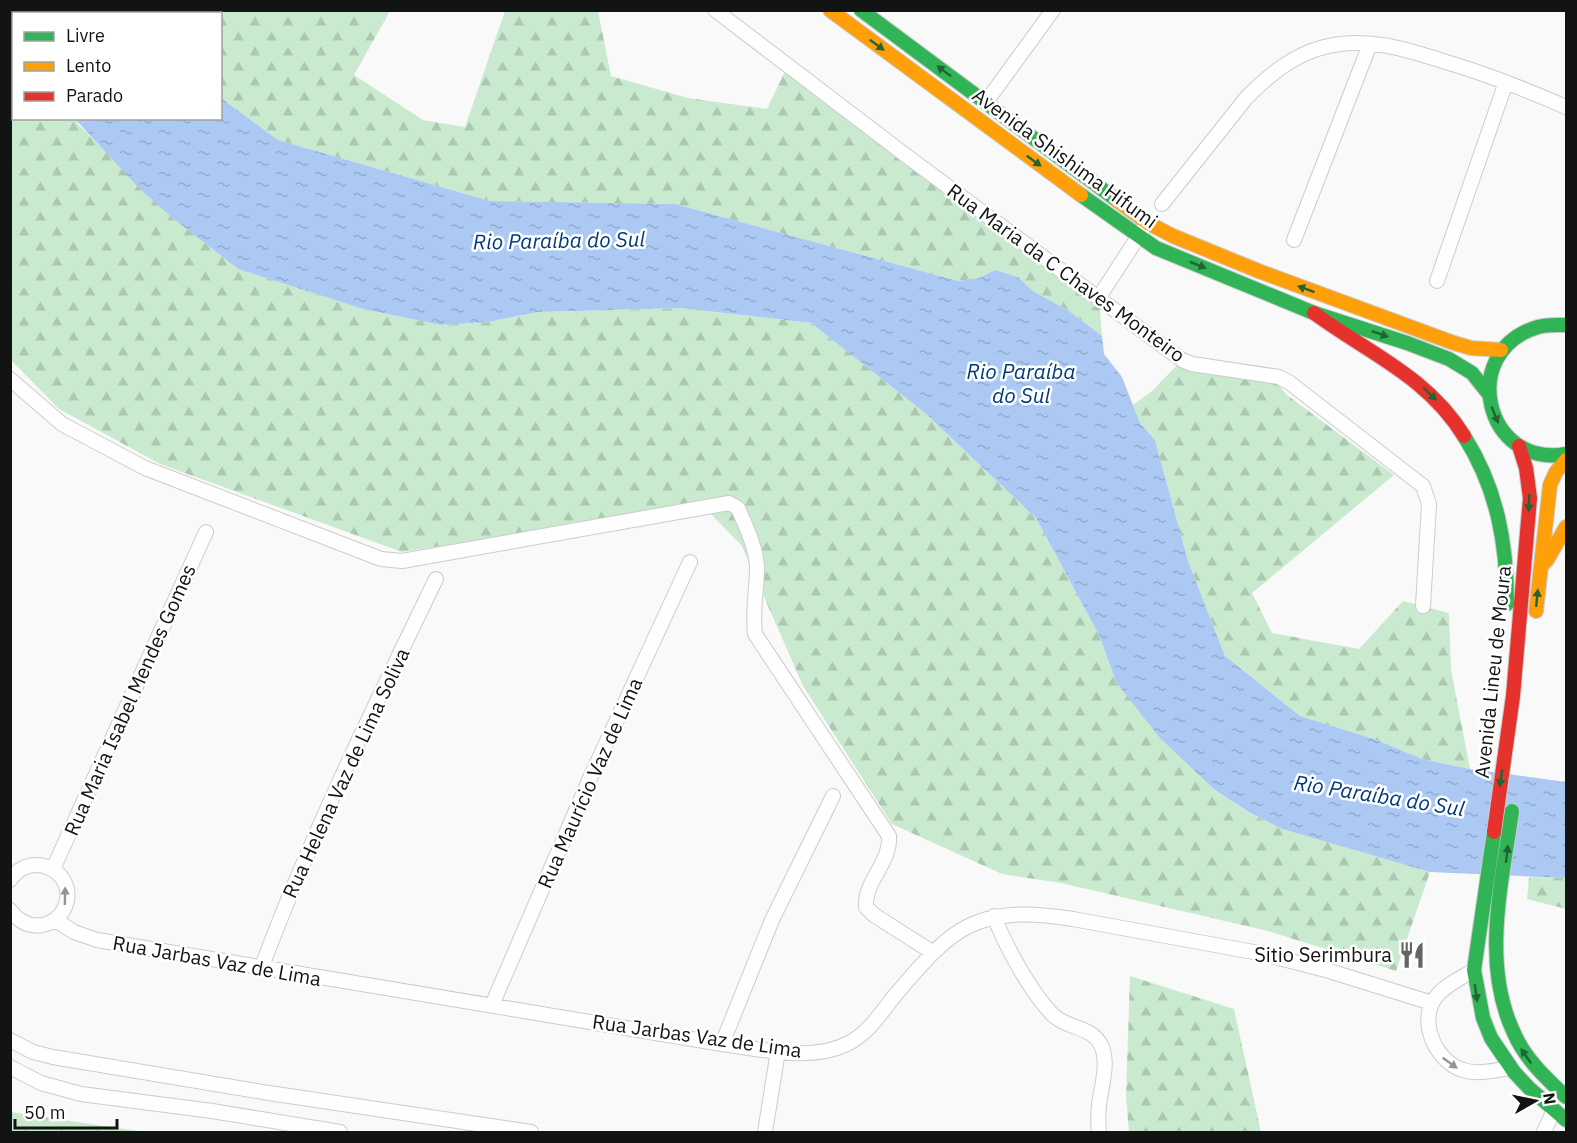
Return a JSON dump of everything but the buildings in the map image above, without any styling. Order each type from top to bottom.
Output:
[{"type":"main road","name":"Avenida Shishima Hifumi","points":[[830,10],[1156,248],[1314,313],[1449,359],[1472,374],[1488,393]]},
{"type":"main road","name":"Avenida Shishima Hifumi","points":[[861,10],[1148,223],[1173,236],[1261,272],[1454,343],[1472,348],[1501,350]]},
{"type":"main road","points":[[1314,313],[1335,330],[1368,348],[1416,380],[1438,401],[1456,423],[1480,461],[1499,512],[1507,557],[1507,680],[1513,696]]},
{"type":"main road","points":[[1566,325],[1545,324],[1525,330],[1512,339],[1501,350],[1491,371],[1488,393],[1491,409],[1498,423],[1507,436],[1519,446],[1546,456],[1566,454]]},
{"type":"main road","name":"Avenida Lineu de Moura","points":[[1519,446],[1526,468],[1530,498],[1513,696],[1474,970],[1475,993],[1483,1024],[1498,1052],[1510,1068],[1566,1120]]},
{"type":"main road","name":"Avenida Lineu de Moura","points":[[1534,625],[1550,485],[1556,472],[1566,460]]},
{"type":"main road","points":[[1540,566],[1547,560],[1566,528]]},
{"type":"main road","name":"Avenida Lineu de Moura","points":[[1524,718],[1529,672]]},
{"type":"main road","points":[[1514,798],[1499,912],[1496,961],[1500,992],[1506,1017],[1517,1042],[1529,1061],[1566,1097]]},
{"type":"street","name":"Rua Maria da C Chaves Monteiro","points":[[715,10],[917,164],[1182,360],[1192,364],[1270,374],[1290,383],[1423,486],[1430,504],[1423,606]]},
{"type":"street","points":[[986,102],[1053,10]]},
{"type":"street","points":[[1294,240],[1370,44]]},
{"type":"street","points":[[1162,204],[1247,97],[1275,71],[1323,47],[1370,44],[1407,50],[1506,81],[1566,107]]},
{"type":"street","points":[[1437,281],[1506,81]]},
{"type":"street","points":[[1099,297],[1148,223]]},
{"type":"street","points":[[10,379],[62,424],[145,468],[381,559],[402,561],[729,503],[738,508],[754,549],[757,566],[753,617],[755,634],[889,836],[890,848],[865,895],[866,907],[874,915],[932,952]]},
{"type":"street","name":"Rua Maria Isabel Mendes Gomes","points":[[53,869],[206,532]]},
{"type":"street","name":"Rua Maurício Vaz de Lima","points":[[492,1005],[591,776],[690,562]]},
{"type":"street","name":"Rua Helena Vaz de Lima Soliva","points":[[261,969],[293,886],[333,795],[436,579]]},
{"type":"street","points":[[722,1044],[772,920],[833,796]]},
{"type":"street","points":[[10,880],[23,868],[44,865],[61,876],[68,894],[62,912],[55,920],[47,924],[37,926],[27,924],[18,919],[10,910]]},
{"type":"street","name":"Rua Jarbas Vaz de Lima","points":[[55,920],[74,932],[97,940],[261,969],[778,1052],[828,1051],[847,1044],[861,1035],[876,1020],[932,952],[946,940],[972,924],[994,916],[1048,915],[1259,953],[1326,970],[1432,1003]]},
{"type":"street","points":[[994,916],[1003,940],[1044,1005],[1061,1022],[1086,1030],[1100,1043],[1105,1062],[1098,1106],[1099,1132]]},
{"type":"street","points":[[1474,970],[1443,989],[1432,1003],[1430,1033],[1436,1048],[1448,1062],[1464,1071],[1510,1068]]},
{"type":"street","points":[[10,1040],[33,1052],[52,1057],[280,1095],[531,1132]]},
{"type":"street","points":[[765,1132],[778,1052]]},
{"type":"street","points":[[10,1067],[41,1083],[81,1094],[212,1111],[340,1132]]},
{"type":"street","points":[[1544,1132],[1554,1110]]},
{"type":"green space","points":[[390,11],[354,75],[423,120],[465,127],[505,11],[598,11],[611,76],[688,98],[767,109],[788,65],[1099,297],[1102,336],[1069,311],[1033,291],[1018,277],[995,270],[979,278],[958,281],[675,204],[490,201],[278,140],[222,99],[222,12],[146,12]]},
{"type":"green space","points":[[10,50],[12,51],[12,120],[76,120],[170,216],[238,269],[363,309],[441,325],[488,322],[538,312],[681,308],[811,323],[925,413],[1036,518],[1100,637],[1116,682],[1215,790],[1249,813],[1282,829],[1430,872],[1396,971],[1268,931],[1061,883],[1002,874],[892,824],[803,686],[742,546],[702,505],[402,552],[160,464],[59,409],[11,360]]},
{"type":"green space","points":[[1182,360],[1270,374],[1287,395],[1394,475],[1252,593],[1272,633],[1359,649],[1403,601],[1449,613],[1451,670],[1470,769],[1422,759],[1377,740],[1300,716],[1225,656],[1188,561],[1155,440],[1140,423],[1133,405],[1152,391]]},
{"type":"green space","points":[[1529,877],[1566,878],[1566,909],[1527,899]]},
{"type":"green space","points":[[1130,976],[1234,1009],[1261,1132],[1129,1132],[1126,1096]]},
{"type":"green space","points":[[11,1112],[144,1132],[11,1132]]},
{"type":"water","name":"Rio Paraíba do Sul","points":[[222,99],[278,140],[490,201],[675,204],[958,281],[979,278],[995,270],[1018,277],[1033,291],[1069,311],[1102,336],[1104,354],[1122,377],[1140,423],[1155,440],[1188,561],[1225,656],[1300,716],[1377,740],[1422,759],[1470,769],[1566,782],[1566,878],[1430,872],[1282,829],[1250,813],[1215,790],[1160,738],[1116,682],[1100,637],[1036,518],[925,413],[811,323],[681,308],[538,312],[488,322],[441,325],[363,309],[238,269],[170,216],[139,188],[76,120],[222,120]]},
{"type":"traffic: fast","points":[[861,10],[1118,201]]},
{"type":"traffic: fast","points":[[1081,195],[1156,248],[1314,313],[1449,359],[1472,373],[1488,393]]},
{"type":"traffic: fast","points":[[1566,325],[1541,326],[1513,340],[1497,359],[1490,382],[1491,405],[1500,427],[1516,444],[1538,454],[1566,454]]},
{"type":"traffic: fast","points":[[1464,436],[1485,476],[1498,517],[1505,559],[1507,604]]},
{"type":"traffic: fast","points":[[1512,811],[1497,923],[1498,979],[1504,1007],[1524,1051],[1537,1068],[1566,1097]]},
{"type":"traffic: fast","points":[[1494,832],[1474,970],[1483,1018],[1491,1038],[1514,1072],[1566,1120]]},
{"type":"traffic: slow","points":[[830,10],[1081,195]]},
{"type":"traffic: slow","points":[[1118,201],[1148,223],[1173,236],[1261,272],[1454,343],[1471,348],[1501,350]]},
{"type":"traffic: slow","points":[[1536,611],[1550,485],[1556,472],[1566,460]]},
{"type":"traffic: slow","points":[[1542,565],[1566,527]]},
{"type":"traffic: jam","points":[[1314,313],[1415,381],[1433,397],[1464,436]]},
{"type":"traffic: jam","points":[[1494,832],[1513,696],[1530,498],[1526,468],[1519,446]]},
{"type":"place","name":"Sitio Serimbura","points":[[1412,955]]}]
